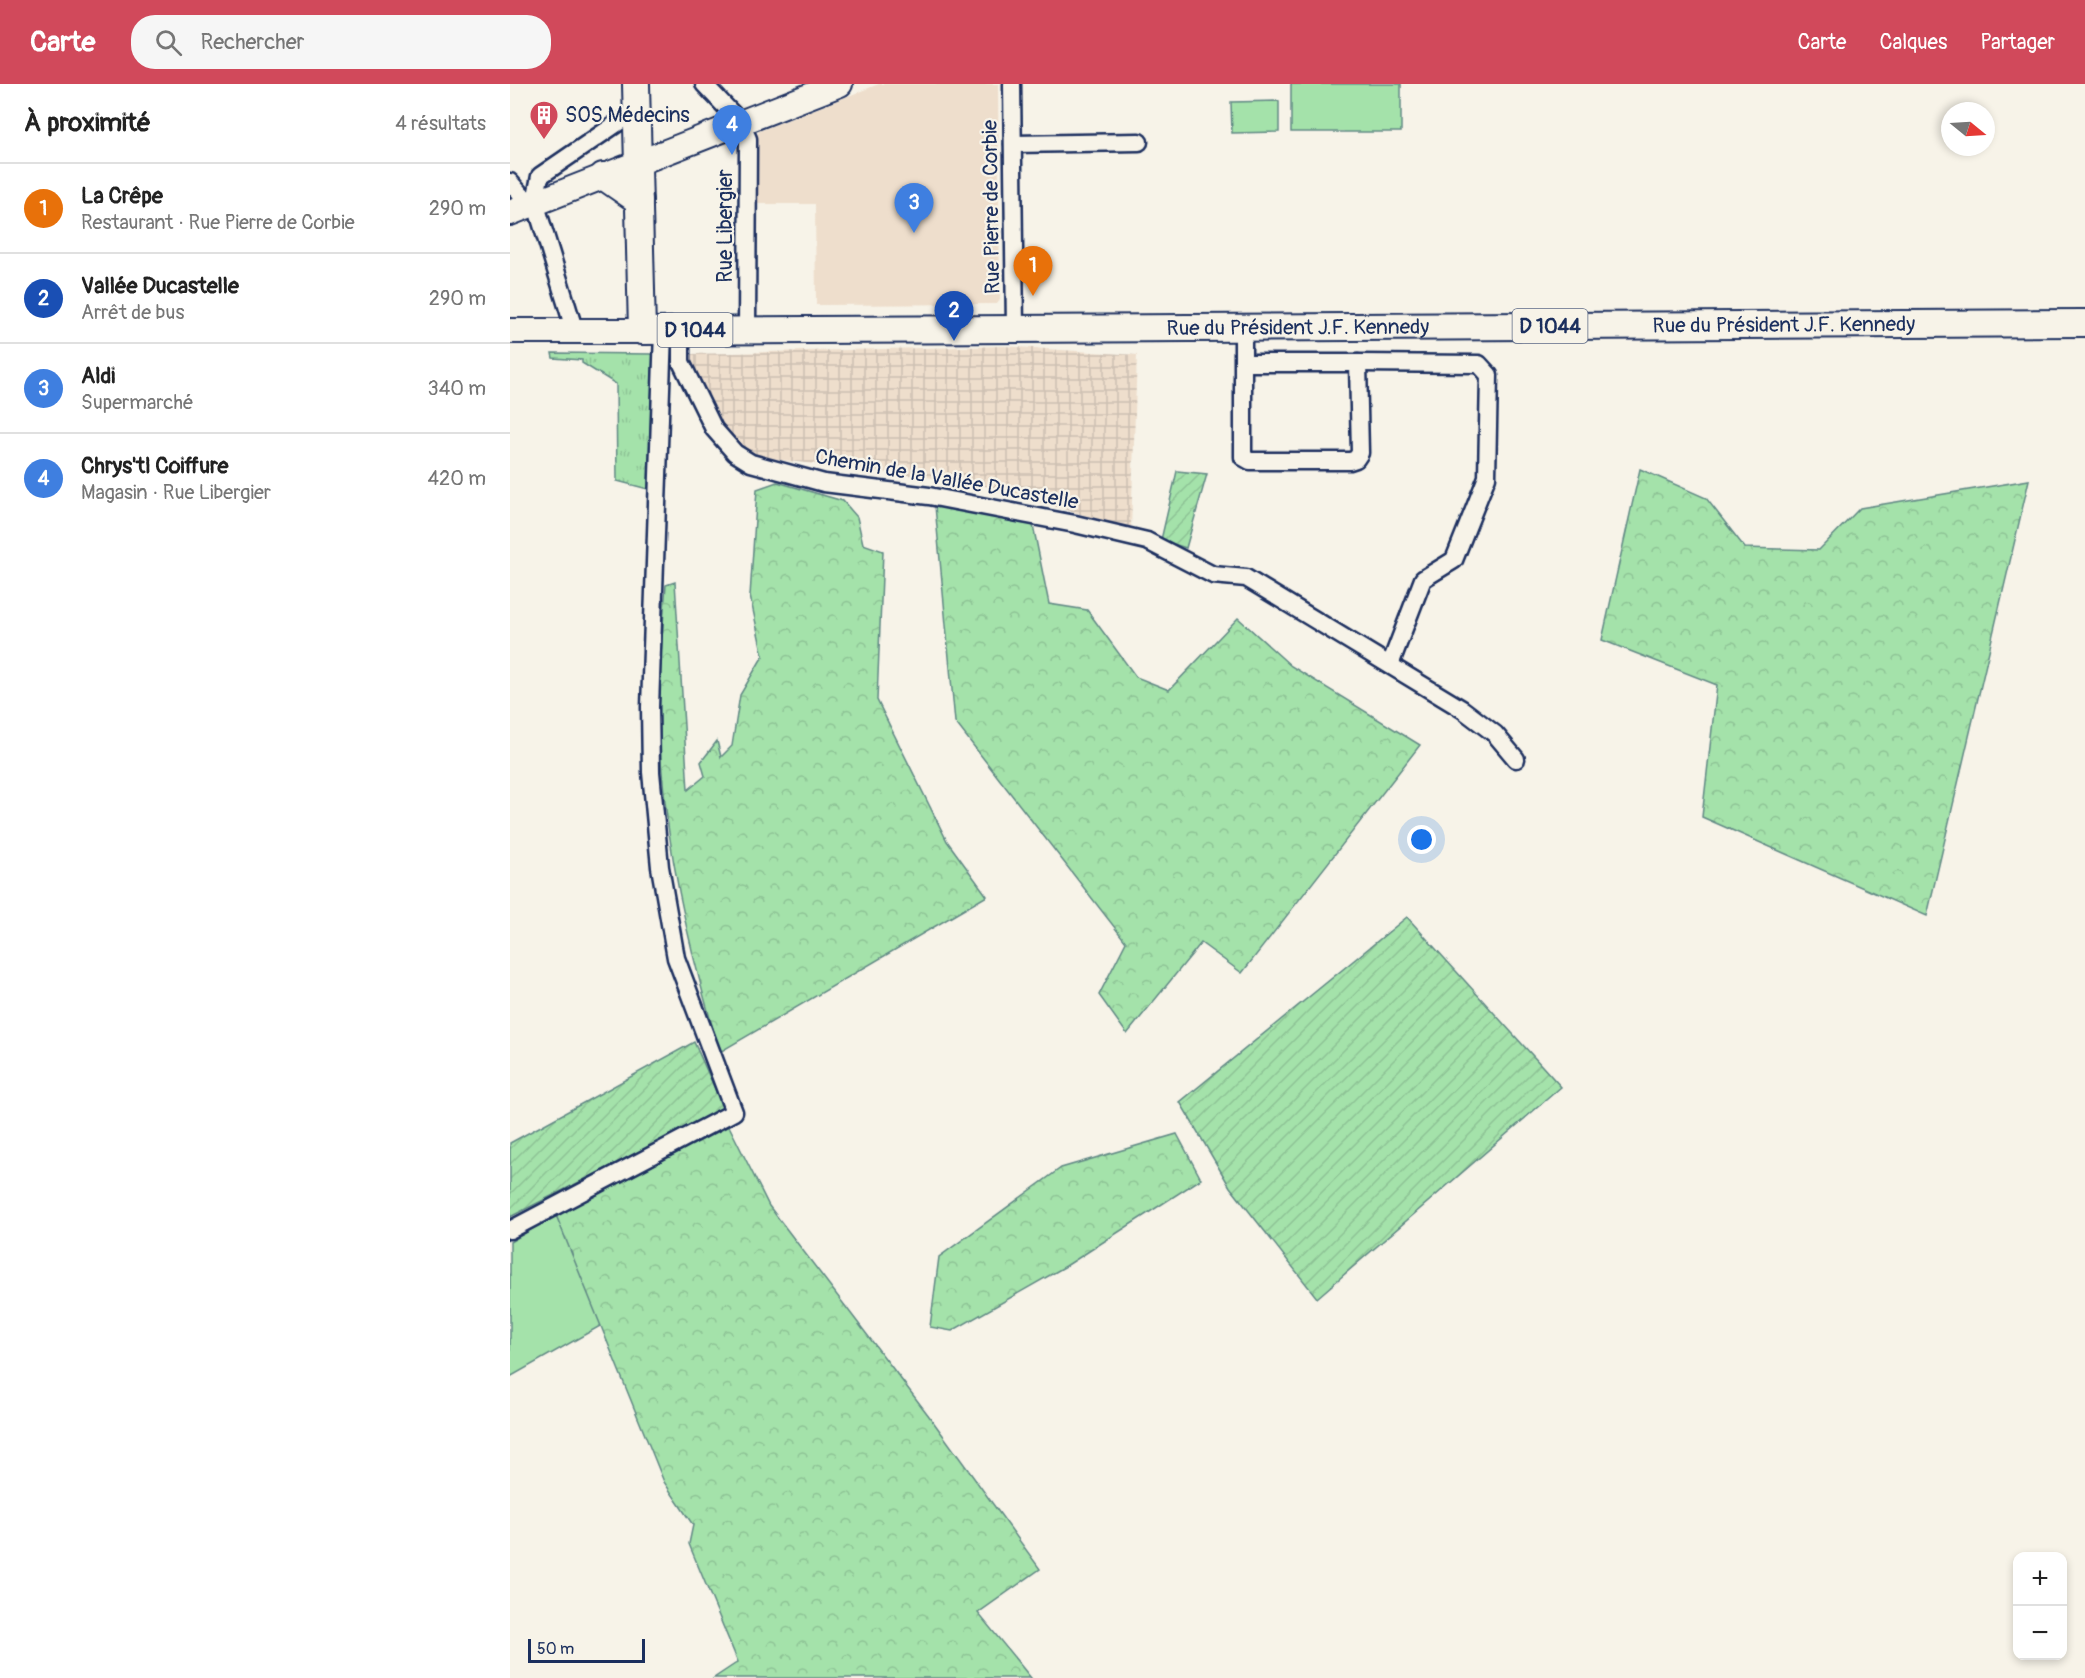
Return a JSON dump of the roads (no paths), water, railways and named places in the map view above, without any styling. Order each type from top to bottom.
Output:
[{"type":"main road","points":[[636,84],[639,201],[662,330]]},
{"type":"main road","points":[[638,162],[650,110],[649,84]]},
{"type":"main road","points":[[603,176],[639,201]]},
{"type":"main road","name":"Rue du Président J.F. Kennedy","points":[[662,330],[747,332],[2085,323]]},
{"type":"street","points":[[704,84],[741,123]]},
{"type":"street","points":[[510,213],[840,84]]},
{"type":"street","name":"Rue Pierre de Corbie","points":[[1012,84],[1015,329]]},
{"type":"street","points":[[575,332],[535,202],[540,176],[620,122]]},
{"type":"street","name":"Rue Libergier","points":[[741,123],[748,140],[747,332]]},
{"type":"street","points":[[1012,144],[1139,142]]},
{"type":"street","points":[[510,182],[522,196],[535,202]]},
{"type":"street","points":[[1243,328],[1241,448],[1243,457],[1250,461],[1356,459],[1360,453],[1358,363]]},
{"type":"street","points":[[510,1230],[734,1112],[675,958],[660,867],[652,784],[650,707],[662,330]]},
{"type":"street","name":"Rue du Président J.F. Kennedy","points":[[510,331],[662,330]]},
{"type":"street","name":"Chemin de la Vallée Ducastelle","points":[[662,330],[681,362],[710,421],[727,445],[751,463],[824,483],[984,506],[1147,541],[1213,575],[1246,578],[1462,710],[1495,734],[1516,759]]},
{"type":"street","points":[[1243,363],[1479,364],[1489,375],[1487,477],[1454,560],[1423,579],[1390,665]]},
{"type":"place","name":"SOS Médecins","points":[[544,140]]},
{"type":"place","name":"Chrys'tl Coiffure","points":[[732,155]]},
{"type":"place","name":"Aldi","points":[[914,233]]},
{"type":"place","name":"La Crêpe","points":[[1033,296]]},
{"type":"place","name":"Vallée Ducastelle","points":[[954,341]]}]
